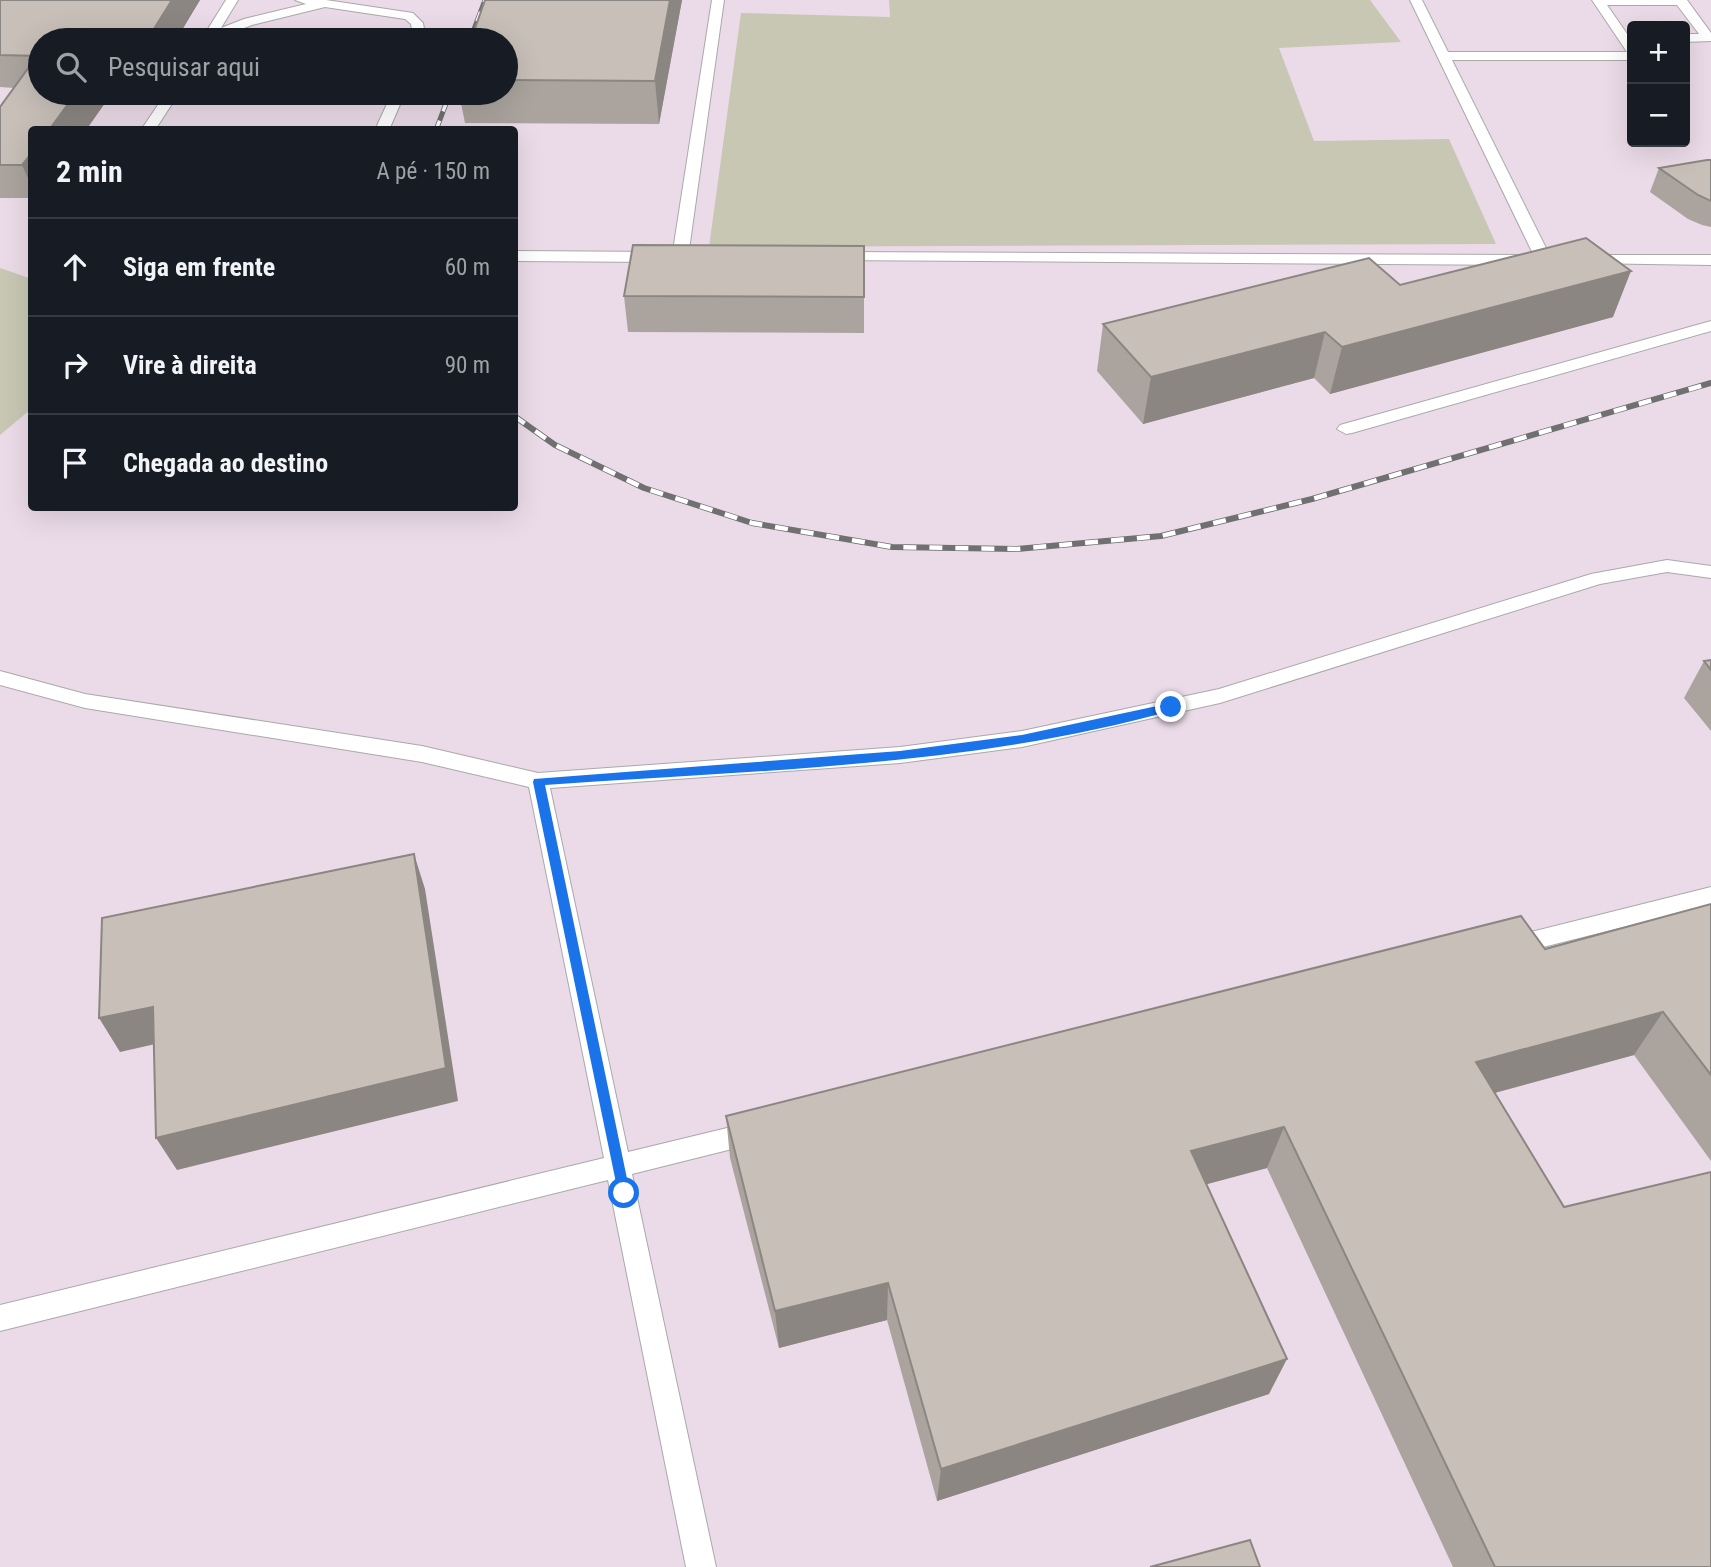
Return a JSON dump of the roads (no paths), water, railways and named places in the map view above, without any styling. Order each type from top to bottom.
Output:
[{"type":"lane","points":[[214,28],[232,0]]},
{"type":"lane","points":[[301,0],[320,5],[409,16],[417,23],[418,28]]},
{"type":"lane","points":[[518,256],[686,257],[718,0]]},
{"type":"lane","points":[[1416,0],[1443,56],[1558,260]]},
{"type":"lane","points":[[1598,0],[1627,37]]},
{"type":"lane","points":[[1598,0],[1681,1],[1708,38],[1690,38]]},
{"type":"lane","points":[[234,28],[320,5]]},
{"type":"lane","points":[[1443,56],[1627,56]]},
{"type":"lane","points":[[151,126],[164,105]]},
{"type":"lane","points":[[384,126],[393,105]]},
{"type":"lane","points":[[813,257],[1711,260]]},
{"type":"lane","points":[[1346,429],[1711,327]]},
{"type":"lane","points":[[0,678],[85,701],[422,754],[538,782],[900,755],[1022,739],[1220,696],[1598,578],[1667,566],[1711,572]]},
{"type":"lane","points":[[538,782],[701,1567]]},
{"type":"lane","points":[[1482,953],[1711,896]]},
{"type":"lane","points":[[0,1318],[780,1126]]},
{"type":"railway","points":[[474,28],[485,0]]},
{"type":"railway","points":[[438,126],[445,105]]},
{"type":"railway","points":[[518,419],[555,445],[644,488],[752,523],[892,547],[1017,549],[1161,536],[1312,499],[1711,383]]}]
